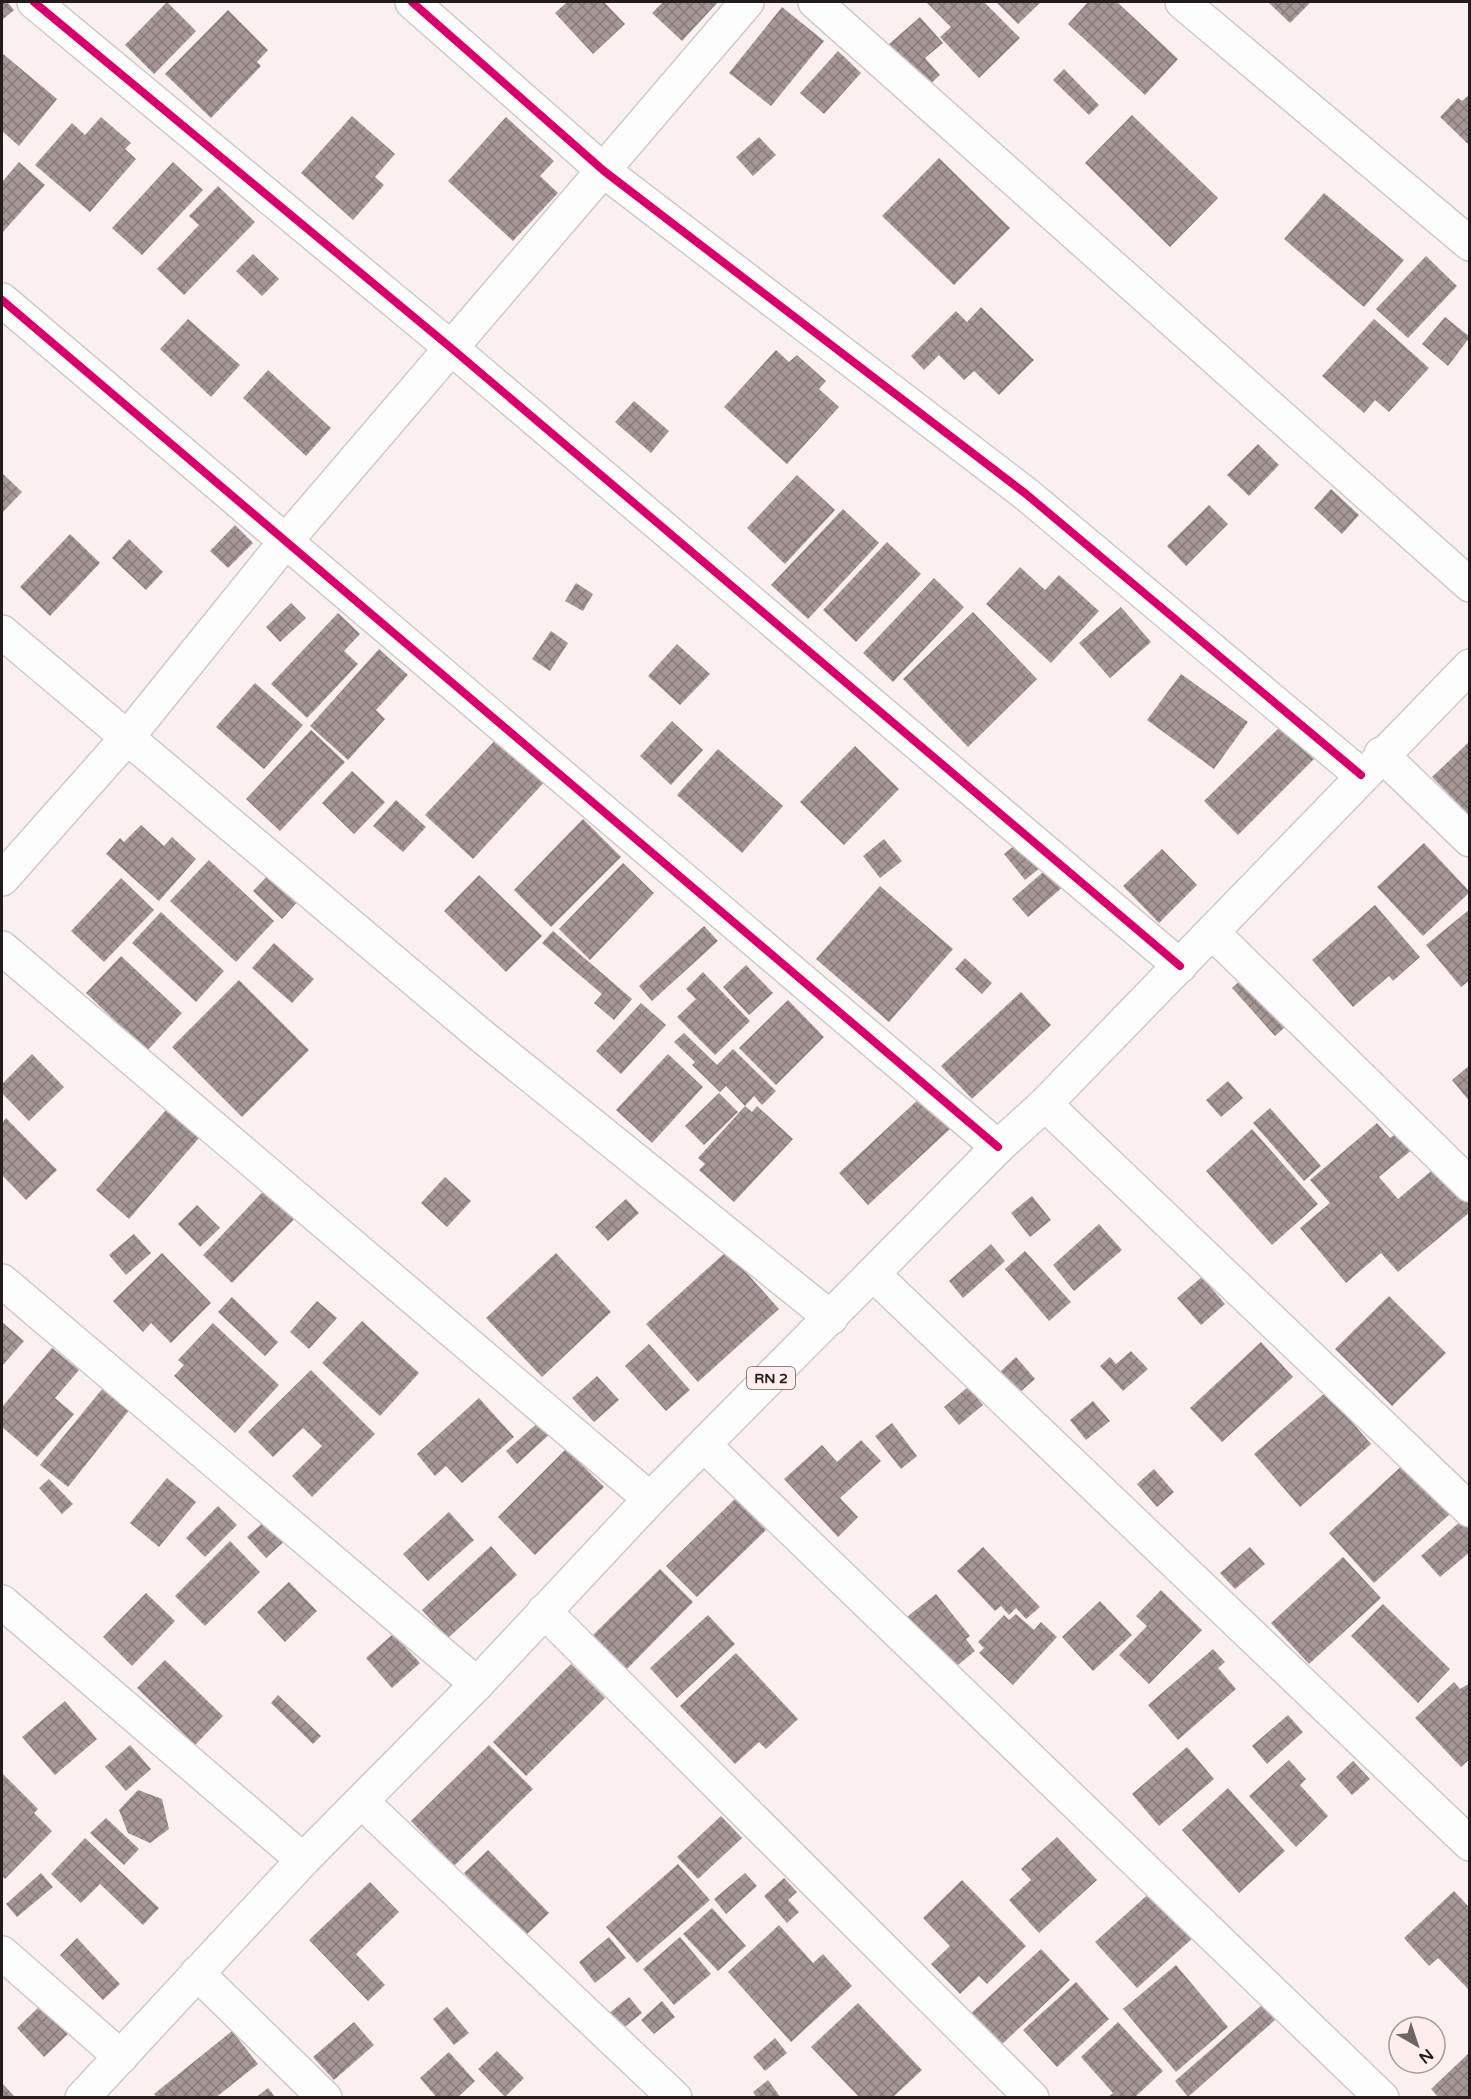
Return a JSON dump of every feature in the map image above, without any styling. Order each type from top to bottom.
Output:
[{"type":"main road","points":[[34,2],[450,347],[1180,966]]},
{"type":"main road","points":[[412,2],[603,171],[1026,494],[1470,840]]},
{"type":"main road","points":[[2,879],[126,739],[285,542],[747,2]]},
{"type":"main road","points":[[815,2],[1470,585]]},
{"type":"main road","points":[[1182,2],[1470,244]]},
{"type":"main road","points":[[2,300],[998,1147]]},
{"type":"main road","points":[[2,632],[126,739],[478,1033],[831,1318]]},
{"type":"main road","name":"RN 2","points":[[82,2097],[303,1860],[477,1684],[650,1499],[998,1147],[1045,1104],[1180,966],[1371,764],[1470,666]]},
{"type":"main road","points":[[1212,932],[1470,1185]]},
{"type":"main road","points":[[2,948],[650,1499]]},
{"type":"main road","points":[[1045,1104],[1470,1510]]},
{"type":"main road","points":[[873,1274],[1470,1844]]},
{"type":"main road","points":[[2,1281],[477,1684]]},
{"type":"main road","points":[[705,1445],[1382,2097]]},
{"type":"main road","points":[[2,1602],[303,1860]]},
{"type":"main road","points":[[544,1611],[1032,2097]]},
{"type":"main road","points":[[362,1802],[675,2097]]},
{"type":"main road","points":[[2,1953],[121,2057]]},
{"type":"main road","points":[[197,1973],[325,2097]]},
{"type":"building","points":[[2,2],[7,2],[14,10],[2,20]]},
{"type":"building","points":[[167,2],[196,31],[154,74],[125,45]]},
{"type":"building","points":[[567,2],[604,2],[625,24],[593,54],[555,13]]},
{"type":"building","points":[[663,2],[718,2],[682,41],[652,13]]},
{"type":"building","points":[[926,2],[984,2],[1020,38],[979,78],[940,37],[951,27]]},
{"type":"building","points":[[996,2],[1041,2],[1018,24]]},
{"type":"building","points":[[1088,2],[1117,2],[1178,59],[1145,95],[1068,24]]},
{"type":"building","points":[[1268,2],[1311,2],[1290,23]]},
{"type":"building","points":[[782,7],[824,41],[771,106],[729,73]]},
{"type":"building","points":[[228,10],[268,50],[257,62],[261,66],[211,118],[165,74]]},
{"type":"building","points":[[920,17],[943,43],[925,58],[940,75],[927,87],[889,44]]},
{"type":"building","points":[[838,51],[861,73],[824,114],[800,93]]},
{"type":"building","points":[[2,53],[57,99],[19,146],[2,131]]},
{"type":"building","points":[[1064,69],[1099,105],[1089,115],[1053,80]]},
{"type":"building","points":[[1470,94],[1470,146],[1440,117],[1458,98],[1462,101]]},
{"type":"building","points":[[1132,115],[1218,198],[1170,247],[1085,163]]},
{"type":"building","points":[[352,116],[395,154],[375,177],[384,185],[353,220],[301,173]]},
{"type":"building","points":[[101,117],[131,143],[125,149],[136,159],[90,212],[35,165],[72,123],[85,135]]},
{"type":"building","points":[[506,117],[554,161],[540,176],[558,193],[513,241],[448,181]]},
{"type":"building","points":[[759,137],[776,155],[753,176],[736,157]]},
{"type":"building","points":[[939,158],[1010,228],[954,285],[882,216]]},
{"type":"building","points":[[19,162],[45,185],[2,233],[2,182]]},
{"type":"building","points":[[173,162],[203,190],[142,255],[112,228]]},
{"type":"building","points":[[218,186],[255,222],[184,295],[157,269],[199,225],[189,216]]},
{"type":"building","points":[[1324,193],[1404,260],[1364,307],[1284,239]]},
{"type":"building","points":[[253,254],[279,279],[262,296],[236,271]]},
{"type":"building","points":[[1426,256],[1457,286],[1408,338],[1376,309]]},
{"type":"building","points":[[981,307],[1034,360],[999,395],[974,371],[964,380],[939,355],[924,370],[911,356],[956,311],[967,322]]},
{"type":"building","points":[[1445,317],[1470,337],[1448,366],[1422,344]]},
{"type":"building","points":[[188,319],[240,365],[211,397],[160,349]]},
{"type":"building","points":[[1374,319],[1429,368],[1389,412],[1375,400],[1364,413],[1322,376]]},
{"type":"building","points":[[776,350],[789,362],[797,355],[826,381],[819,389],[839,407],[787,464],[724,407]]},
{"type":"building","points":[[268,370],[331,428],[306,456],[243,398]]},
{"type":"building","points":[[634,401],[669,431],[651,453],[615,422]]},
{"type":"building","points":[[1258,444],[1279,465],[1249,496],[1227,475]]},
{"type":"building","points":[[2,473],[22,492],[2,513]]},
{"type":"building","points":[[797,475],[835,510],[785,564],[747,528]]},
{"type":"building","points":[[1331,489],[1359,515],[1342,534],[1314,508]]},
{"type":"building","points":[[1209,505],[1228,524],[1186,566],[1167,546]]},
{"type":"building","points":[[843,509],[879,543],[808,619],[771,585]]},
{"type":"building","points":[[235,525],[253,543],[228,568],[210,551]]},
{"type":"building","points":[[70,534],[100,563],[50,616],[20,587]]},
{"type":"building","points":[[129,539],[163,572],[146,590],[112,558]]},
{"type":"building","points":[[887,542],[921,574],[856,642],[823,610]]},
{"type":"building","points":[[1020,567],[1045,590],[1059,575],[1099,611],[1051,663],[986,604]]},
{"type":"building","points":[[934,578],[964,607],[893,682],[863,653]]},
{"type":"building","points":[[576,583],[593,594],[583,611],[565,601]]},
{"type":"building","points":[[291,603],[306,618],[280,642],[266,627]]},
{"type":"building","points":[[1121,607],[1151,642],[1110,678],[1079,643]]},
{"type":"building","points":[[973,612],[1037,679],[968,747],[903,679]]},
{"type":"building","points":[[338,613],[360,634],[344,651],[358,664],[307,718],[271,684]]},
{"type":"building","points":[[551,631],[568,643],[550,671],[532,659]]},
{"type":"building","points":[[677,644],[710,674],[680,705],[648,676]]},
{"type":"building","points":[[379,649],[408,675],[376,710],[385,719],[348,760],[310,726]]},
{"type":"building","points":[[1181,674],[1248,722],[1214,769],[1147,720]]},
{"type":"building","points":[[255,683],[303,725],[264,769],[216,727]]},
{"type":"building","points":[[672,721],[703,750],[671,785],[640,756]]},
{"type":"building","points":[[1283,724],[1316,757],[1238,835],[1204,801]]},
{"type":"building","points":[[311,730],[345,762],[280,831],[246,799]]},
{"type":"building","points":[[503,732],[550,776],[473,859],[425,815]]},
{"type":"building","points":[[1470,741],[1470,816],[1432,777]]},
{"type":"building","points":[[855,746],[899,789],[844,845],[800,802]]},
{"type":"building","points":[[718,749],[783,806],[742,853],[677,795]]},
{"type":"building","points":[[352,771],[385,802],[354,834],[322,803]]},
{"type":"building","points":[[396,800],[426,827],[403,852],[373,826]]},
{"type":"building","points":[[583,819],[621,857],[551,927],[514,890]]},
{"type":"building","points":[[141,825],[164,846],[172,837],[196,859],[159,901],[106,854],[120,838],[124,842]]},
{"type":"building","points":[[884,839],[902,861],[880,878],[863,856]]},
{"type":"building","points":[[1020,841],[1041,867],[1025,880],[1004,854]]},
{"type":"building","points":[[1424,843],[1470,892],[1423,936],[1377,887]]},
{"type":"building","points":[[1162,849],[1197,885],[1159,923],[1123,886]]},
{"type":"building","points":[[209,860],[274,921],[236,962],[170,901]]},
{"type":"building","points":[[623,863],[654,893],[590,960],[559,929]]},
{"type":"building","points":[[1049,867],[1064,886],[1028,917],[1012,899]]},
{"type":"building","points":[[271,872],[300,899],[282,919],[253,891]]},
{"type":"building","points":[[479,875],[542,936],[506,972],[444,911]]},
{"type":"building","points":[[121,878],[154,910],[104,962],[71,931]]},
{"type":"building","points":[[880,886],[953,949],[889,1022],[816,959]]},
{"type":"building","points":[[1375,905],[1420,957],[1393,981],[1389,976],[1353,1007],[1312,960]]},
{"type":"building","points":[[1470,909],[1470,980],[1461,987],[1426,945]]},
{"type":"building","points":[[161,912],[224,971],[196,1002],[132,943]]},
{"type":"building","points":[[704,926],[718,941],[652,1001],[639,986]]},
{"type":"building","points":[[553,931],[632,999],[614,1020],[594,1003],[602,994],[542,943]]},
{"type":"building","points":[[274,943],[314,979],[292,1003],[252,968]]},
{"type":"building","points":[[121,956],[182,1013],[147,1051],[86,993]]},
{"type":"building","points":[[965,958],[992,983],[982,994],[955,969]]},
{"type":"building","points":[[746,965],[773,993],[749,1015],[723,987]]},
{"type":"building","points":[[703,972],[750,1021],[715,1055],[677,1017],[696,999],[686,989]]},
{"type":"building","points":[[1249,973],[1292,1021],[1275,1036],[1232,988]]},
{"type":"building","points":[[239,980],[309,1050],[242,1117],[172,1047]]},
{"type":"building","points":[[1021,992],[1051,1025],[972,1099],[941,1066]]},
{"type":"building","points":[[788,1000],[824,1037],[776,1085],[739,1048]]},
{"type":"building","points":[[641,1003],[666,1025],[621,1074],[596,1051]]},
{"type":"building","points":[[684,1033],[717,1065],[733,1049],[776,1091],[762,1105],[754,1096],[745,1106],[726,1086],[720,1092],[692,1065],[695,1062],[674,1042]]},
{"type":"building","points":[[32,1054],[64,1087],[29,1121],[2,1093],[2,1084]]},
{"type":"building","points":[[668,1054],[703,1087],[652,1143],[616,1110]]},
{"type":"building","points":[[1470,1065],[1470,1102],[1452,1080]]},
{"type":"building","points":[[1228,1081],[1243,1098],[1221,1117],[1206,1100]]},
{"type":"building","points":[[719,1093],[738,1112],[704,1145],[685,1126]]},
{"type":"building","points":[[921,1097],[950,1129],[868,1205],[839,1173]]},
{"type":"building","points":[[745,1106],[752,1112],[757,1106],[793,1139],[734,1202],[699,1170],[705,1164],[698,1158]]},
{"type":"building","points":[[1270,1108],[1321,1166],[1304,1181],[1253,1123]]},
{"type":"building","points":[[166,1110],[199,1138],[129,1219],[96,1190]]},
{"type":"building","points":[[6,1118],[57,1170],[26,1200],[2,1175],[2,1123]]},
{"type":"building","points":[[1377,1123],[1390,1138],[1398,1132],[1413,1149],[1379,1177],[1398,1199],[1436,1167],[1470,1206],[1470,1212],[1398,1272],[1381,1253],[1346,1283],[1300,1228],[1330,1203],[1310,1180]]},
{"type":"building","points":[[1252,1129],[1318,1204],[1272,1245],[1206,1171]]},
{"type":"building","points":[[445,1177],[471,1201],[447,1227],[421,1203]]},
{"type":"building","points":[[271,1183],[301,1212],[232,1283],[203,1255]]},
{"type":"building","points":[[1032,1196],[1051,1220],[1030,1237],[1011,1213]]},
{"type":"building","points":[[626,1199],[639,1213],[608,1241],[595,1227]]},
{"type":"building","points":[[197,1205],[220,1228],[200,1247],[178,1224]]},
{"type":"building","points":[[1099,1224],[1122,1250],[1074,1291],[1053,1265]]},
{"type":"building","points":[[134,1234],[151,1253],[126,1275],[109,1255]]},
{"type":"building","points":[[991,1244],[1005,1261],[963,1298],[949,1281]]},
{"type":"building","points":[[727,1251],[779,1309],[698,1382],[646,1324]]},
{"type":"building","points":[[1025,1251],[1071,1302],[1049,1321],[1005,1269]]},
{"type":"building","points":[[162,1253],[211,1303],[171,1343],[151,1323],[143,1332],[113,1301]]},
{"type":"building","points":[[556,1253],[611,1312],[542,1377],[486,1318]]},
{"type":"building","points":[[1202,1277],[1225,1304],[1201,1325],[1177,1298]]},
{"type":"building","points":[[1389,1296],[1446,1353],[1392,1406],[1335,1349]]},
{"type":"building","points":[[232,1297],[278,1342],[265,1356],[218,1312]]},
{"type":"building","points":[[317,1301],[337,1318],[309,1349],[290,1332]]},
{"type":"building","points":[[362,1321],[419,1373],[380,1416],[322,1363]]},
{"type":"building","points":[[2,1322],[24,1341],[2,1366]]},
{"type":"building","points":[[213,1323],[279,1385],[235,1433],[174,1376],[184,1365],[178,1360]]},
{"type":"building","points":[[1261,1342],[1293,1377],[1222,1442],[1190,1408]]},
{"type":"building","points":[[649,1344],[690,1390],[666,1411],[625,1366]]},
{"type":"building","points":[[52,1348],[79,1370],[55,1398],[74,1414],[37,1457],[2,1427],[2,1407]]},
{"type":"building","points":[[1131,1351],[1148,1369],[1123,1391],[1100,1366],[1110,1357],[1116,1364]]},
{"type":"building","points":[[1016,1357],[1035,1379],[1019,1393],[1000,1372]]},
{"type":"building","points":[[311,1370],[375,1434],[312,1497],[292,1476],[322,1446],[303,1428],[273,1457],[248,1432]]},
{"type":"building","points":[[597,1376],[619,1400],[594,1422],[572,1398]]},
{"type":"building","points":[[968,1387],[983,1405],[959,1425],[944,1407]]},
{"type":"building","points":[[103,1388],[130,1409],[68,1487],[40,1465]]},
{"type":"building","points":[[1326,1392],[1371,1444],[1300,1507],[1254,1454]]},
{"type":"building","points":[[479,1398],[514,1437],[462,1483],[446,1466],[435,1476],[417,1454]]},
{"type":"building","points":[[1093,1401],[1110,1421],[1086,1440],[1070,1420]]},
{"type":"building","points":[[541,1420],[552,1432],[517,1464],[506,1451]]},
{"type":"building","points":[[892,1423],[917,1456],[901,1469],[875,1436]]},
{"type":"building","points":[[861,1440],[881,1461],[840,1498],[858,1517],[838,1537],[784,1479],[822,1445],[837,1462]]},
{"type":"building","points":[[566,1449],[604,1487],[535,1555],[498,1517]]},
{"type":"building","points":[[1406,1462],[1452,1512],[1374,1583],[1329,1533]]},
{"type":"building","points":[[1154,1469],[1174,1492],[1157,1507],[1137,1484]]},
{"type":"building","points":[[167,1478],[196,1502],[159,1547],[130,1523]]},
{"type":"building","points":[[49,1479],[73,1504],[62,1514],[39,1488]]},
{"type":"building","points":[[735,1499],[766,1530],[697,1597],[666,1566]]},
{"type":"building","points":[[218,1506],[237,1525],[205,1557],[186,1538]]},
{"type":"building","points":[[449,1512],[474,1540],[428,1581],[403,1554]]},
{"type":"building","points":[[269,1517],[288,1538],[266,1558],[247,1537]]},
{"type":"building","points":[[1462,1520],[1470,1529],[1470,1552],[1440,1577],[1421,1556]]},
{"type":"building","points":[[230,1541],[260,1572],[205,1626],[175,1596]]},
{"type":"building","points":[[491,1546],[517,1575],[448,1638],[422,1610]]},
{"type":"building","points":[[983,1547],[1040,1607],[1026,1619],[1016,1608],[1009,1615],[1001,1606],[995,1611],[957,1571]]},
{"type":"building","points":[[1250,1547],[1265,1564],[1235,1589],[1220,1573]]},
{"type":"building","points":[[1343,1557],[1381,1598],[1309,1664],[1271,1623]]},
{"type":"building","points":[[660,1569],[693,1602],[624,1672],[590,1638]]},
{"type":"building","points":[[289,1582],[317,1611],[285,1642],[257,1612]]},
{"type":"building","points":[[1161,1590],[1202,1630],[1149,1684],[1119,1655],[1147,1626],[1136,1616]]},
{"type":"building","points":[[146,1593],[175,1621],[132,1666],[103,1637]]},
{"type":"building","points":[[936,1594],[970,1636],[966,1639],[975,1651],[947,1674],[903,1620]]},
{"type":"building","points":[[1100,1601],[1132,1635],[1093,1671],[1062,1637]]},
{"type":"building","points":[[1383,1604],[1450,1669],[1418,1703],[1351,1636]]},
{"type":"building","points":[[1016,1614],[1034,1630],[1041,1622],[1057,1637],[1013,1685],[979,1653],[984,1648],[978,1642],[1004,1615],[1009,1620]]},
{"type":"building","points":[[708,1615],[735,1644],[677,1698],[650,1668]]},
{"type":"building","points":[[393,1634],[420,1663],[392,1688],[366,1658]]},
{"type":"building","points":[[1213,1649],[1225,1662],[1218,1668],[1236,1689],[1178,1740],[1148,1705]]},
{"type":"building","points":[[736,1653],[798,1719],[766,1749],[759,1742],[735,1764],[680,1706]]},
{"type":"building","points":[[165,1660],[223,1716],[195,1745],[137,1688]]},
{"type":"building","points":[[571,1664],[605,1698],[526,1776],[493,1742]]},
{"type":"building","points":[[1454,1682],[1460,1689],[1470,1683],[1470,1759],[1461,1767],[1415,1718]]},
{"type":"building","points":[[278,1695],[321,1736],[313,1744],[271,1703]]},
{"type":"building","points":[[65,1701],[97,1739],[55,1775],[22,1737]]},
{"type":"building","points":[[1288,1715],[1303,1732],[1267,1764],[1252,1746]]},
{"type":"building","points":[[130,1745],[151,1769],[126,1791],[105,1767]]},
{"type":"building","points":[[489,1745],[533,1789],[454,1866],[411,1821]]},
{"type":"building","points":[[1187,1747],[1214,1779],[1159,1826],[1132,1794]]},
{"type":"building","points":[[1289,1760],[1306,1779],[1300,1785],[1328,1816],[1296,1847],[1249,1796]]},
{"type":"building","points":[[1353,1761],[1370,1779],[1352,1795],[1336,1777]]},
{"type":"building","points":[[2,1773],[38,1809],[34,1813],[52,1831],[5,1879],[2,1876]]},
{"type":"building","points":[[1228,1788],[1285,1851],[1239,1893],[1182,1830]]},
{"type":"building","points":[[138,1790],[162,1799],[169,1829],[150,1843],[128,1833],[119,1810]]},
{"type":"building","points":[[721,1816],[742,1838],[698,1879],[677,1857]]},
{"type":"building","points":[[106,1818],[139,1849],[124,1865],[90,1833]]},
{"type":"building","points":[[1057,1837],[1097,1880],[1039,1933],[1009,1900],[1031,1880],[1021,1869]]},
{"type":"building","points":[[85,1838],[159,1908],[143,1925],[100,1884],[81,1903],[51,1874]]},
{"type":"building","points":[[488,1850],[549,1913],[525,1936],[464,1873]]},
{"type":"building","points":[[678,1864],[710,1900],[637,1963],[606,1927]]},
{"type":"building","points":[[41,1873],[53,1887],[17,1917],[6,1904]]},
{"type":"building","points":[[745,1873],[757,1886],[726,1914],[714,1899]]},
{"type":"building","points":[[784,1878],[797,1892],[788,1900],[799,1912],[787,1923],[764,1896]]},
{"type":"building","points":[[962,1880],[1026,1946],[987,1984],[979,1976],[960,1994],[931,1964],[950,1946],[923,1918]]},
{"type":"building","points":[[370,1882],[399,1912],[356,1954],[385,1985],[368,2001],[309,1940]]},
{"type":"building","points":[[1153,1890],[1194,1937],[1137,1988],[1095,1942]]},
{"type":"building","points":[[1454,1891],[1470,1908],[1470,1991],[1438,1958],[1429,1966],[1404,1938]]},
{"type":"building","points":[[712,1908],[746,1946],[718,1971],[683,1934]]},
{"type":"building","points":[[779,1925],[813,1963],[823,1954],[852,1986],[791,2042],[728,1972]]},
{"type":"building","points":[[609,1937],[626,1958],[595,1983],[579,1962]]},
{"type":"building","points":[[680,1937],[711,1974],[674,2005],[643,1969]]},
{"type":"building","points":[[77,1938],[120,1984],[103,2000],[60,1955]]},
{"type":"building","points":[[1041,1949],[1070,1980],[998,2048],[968,2016]]},
{"type":"building","points":[[1176,1965],[1228,2027],[1176,2072],[1123,2009]]},
{"type":"building","points":[[1076,1982],[1109,2019],[1057,2067],[1023,2030]]},
{"type":"building","points":[[629,1997],[642,2013],[621,2030],[608,2014]]},
{"type":"building","points":[[662,2001],[675,2017],[654,2034],[641,2020]]},
{"type":"building","points":[[858,2003],[922,2070],[892,2098],[860,2098],[811,2047]]},
{"type":"building","points":[[42,2004],[69,2033],[44,2057],[17,2028]]},
{"type":"building","points":[[1262,2005],[1275,2020],[1188,2097],[1175,2081]]},
{"type":"building","points":[[447,2007],[469,2033],[454,2045],[433,2019]]},
{"type":"building","points":[[354,2022],[374,2045],[334,2080],[313,2057]]},
{"type":"building","points":[[1118,2022],[1163,2071],[1134,2098],[1107,2098],[1113,2093],[1081,2057]]},
{"type":"building","points":[[232,2031],[258,2064],[215,2098],[157,2098],[154,2094]]},
{"type":"building","points":[[775,2038],[787,2053],[765,2071],[753,2057]]},
{"type":"building","points":[[497,2051],[524,2078],[505,2097],[478,2069]]},
{"type":"building","points":[[449,2052],[475,2081],[457,2098],[437,2098],[420,2078]]},
{"type":"building","points":[[1470,2052],[1470,2098],[1439,2098],[1431,2089]]},
{"type":"building","points":[[768,2080],[781,2098],[757,2098],[753,2092]]},
{"type":"building","points":[[2,2083],[16,2098],[2,2098]]},
{"type":"building","points":[[268,2088],[276,2098],[255,2098]]},
{"type":"cycle path","points":[[34,2],[450,347],[1180,966]]},
{"type":"cycle path","points":[[412,2],[604,171],[1026,494],[1361,775]]},
{"type":"cycle path","points":[[2,300],[998,1147]]}]
